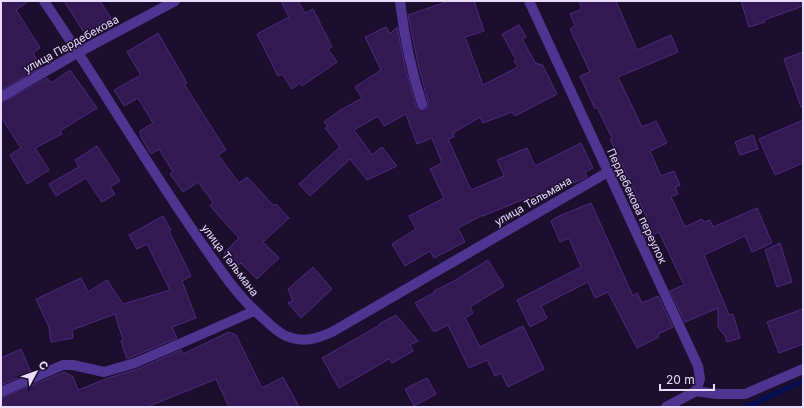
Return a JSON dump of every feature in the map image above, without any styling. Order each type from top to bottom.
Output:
[{"type":"street","name":"улица Тельмана","points":[[44,1],[79,52],[170,197],[233,288],[254,311],[272,327],[285,335],[298,340],[317,339],[332,332],[608,172]]},
{"type":"street","name":"улица Пердебекова","points":[[1,97],[79,52],[175,1]]},
{"type":"street","points":[[400,1],[403,27],[413,77],[422,104]]},
{"type":"street","name":"Пердебекова переулок","points":[[529,1],[698,366],[700,379],[696,391]]},
{"type":"street","points":[[1,392],[63,365],[73,365],[104,372],[193,338],[254,311]]},
{"type":"street","points":[[666,407],[696,391],[716,394],[745,394],[803,369]]},
{"type":"building","points":[[1,1],[29,1],[16,10],[40,48],[33,53],[41,67],[1,90]]},
{"type":"building","points":[[64,1],[100,1],[111,18],[85,34]]},
{"type":"building","points":[[281,1],[298,1],[305,13],[313,9],[332,47],[328,49],[337,62],[302,86],[300,83],[292,89],[282,74],[278,76],[257,34],[289,17]]},
{"type":"building","points":[[449,1],[474,1],[484,31],[465,37],[483,85],[518,67],[514,61],[516,60],[502,34],[519,25],[526,37],[522,39],[536,64],[542,64],[557,94],[515,116],[512,112],[483,123],[480,117],[453,133],[454,137],[448,139],[471,190],[504,176],[497,160],[527,148],[535,166],[581,143],[593,168],[585,172],[587,177],[574,183],[573,180],[538,197],[537,194],[483,215],[458,228],[465,242],[434,258],[430,251],[405,266],[392,244],[416,229],[409,216],[444,198],[430,169],[442,163],[432,138],[417,144],[406,114],[384,126],[378,116],[354,130],[372,155],[382,147],[397,166],[367,180],[350,159],[310,196],[299,184],[340,147],[325,128],[328,126],[324,122],[339,111],[362,98],[355,87],[381,70],[365,37],[386,27],[390,34],[397,27],[405,67],[416,106],[421,110],[427,108],[428,102],[418,64],[408,15]]},
{"type":"building","points":[[579,1],[616,1],[637,50],[671,35],[678,52],[618,77],[642,127],[656,121],[667,143],[650,151],[661,176],[674,171],[680,185],[675,187],[678,194],[671,197],[685,227],[702,219],[704,222],[710,220],[713,227],[757,208],[772,243],[752,252],[745,236],[704,255],[729,315],[733,314],[740,338],[727,342],[725,336],[718,327],[718,308],[685,322],[670,291],[684,285],[659,232],[646,238],[639,222],[647,218],[610,139],[612,138],[597,107],[595,109],[580,76],[590,72],[570,29],[575,26],[570,14],[582,9]]},
{"type":"building","points":[[741,1],[803,1],[803,6],[749,27]]},
{"type":"building","points":[[158,33],[187,83],[184,84],[226,150],[218,155],[239,183],[247,177],[274,206],[276,204],[289,218],[263,242],[279,258],[257,279],[241,263],[236,267],[224,253],[239,238],[210,206],[213,202],[198,182],[183,192],[170,174],[173,172],[159,149],[151,154],[141,137],[140,131],[153,123],[138,98],[124,106],[114,90],[141,75],[127,52]]},
{"type":"building","points":[[803,52],[803,107],[801,107],[784,59]]},
{"type":"building","points":[[70,70],[97,108],[60,131],[62,134],[35,148],[49,170],[27,184],[10,155],[21,148],[1,117],[1,103],[47,78],[51,83]]},
{"type":"building","points":[[803,120],[803,163],[775,175],[759,139]]},
{"type":"building","points":[[753,135],[758,149],[740,155],[735,142]]},
{"type":"building","points":[[97,146],[120,181],[110,187],[115,194],[102,202],[86,178],[56,196],[49,184],[79,167],[75,160]]},
{"type":"building","points":[[591,203],[633,296],[637,293],[642,303],[658,296],[673,327],[658,334],[659,337],[637,348],[608,292],[595,298],[588,282],[541,306],[547,318],[530,327],[517,300],[581,267],[569,238],[560,242],[551,221],[559,216]]},
{"type":"building","points":[[163,216],[171,230],[169,231],[191,276],[182,281],[196,318],[172,327],[177,338],[127,359],[115,314],[72,330],[73,338],[51,342],[49,327],[36,299],[81,278],[88,292],[107,280],[123,304],[170,290],[147,244],[137,249],[129,235]]},
{"type":"building","points":[[780,243],[792,282],[777,287],[765,250]]},
{"type":"building","points":[[488,260],[504,286],[470,307],[473,313],[465,318],[480,347],[523,326],[544,369],[508,387],[501,373],[495,376],[487,360],[469,368],[448,325],[434,332],[415,303]]},
{"type":"building","points":[[313,267],[332,289],[301,318],[288,303],[293,301],[288,289]]},
{"type":"building","points":[[803,309],[803,344],[779,353],[767,322]]},
{"type":"building","points":[[396,315],[418,341],[410,345],[413,351],[392,363],[389,359],[339,388],[322,358]]},
{"type":"building","points":[[229,332],[236,335],[262,388],[283,377],[299,407],[229,407],[216,379],[147,407],[1,407],[1,398],[64,372],[73,377],[78,390],[111,377],[138,369],[181,350],[183,354]]},
{"type":"building","points":[[21,349],[31,372],[1,385],[1,358]]},
{"type":"building","points":[[427,378],[436,394],[414,406],[405,389]]},
{"type":"waterway","points":[[746,407],[803,381]]}]
